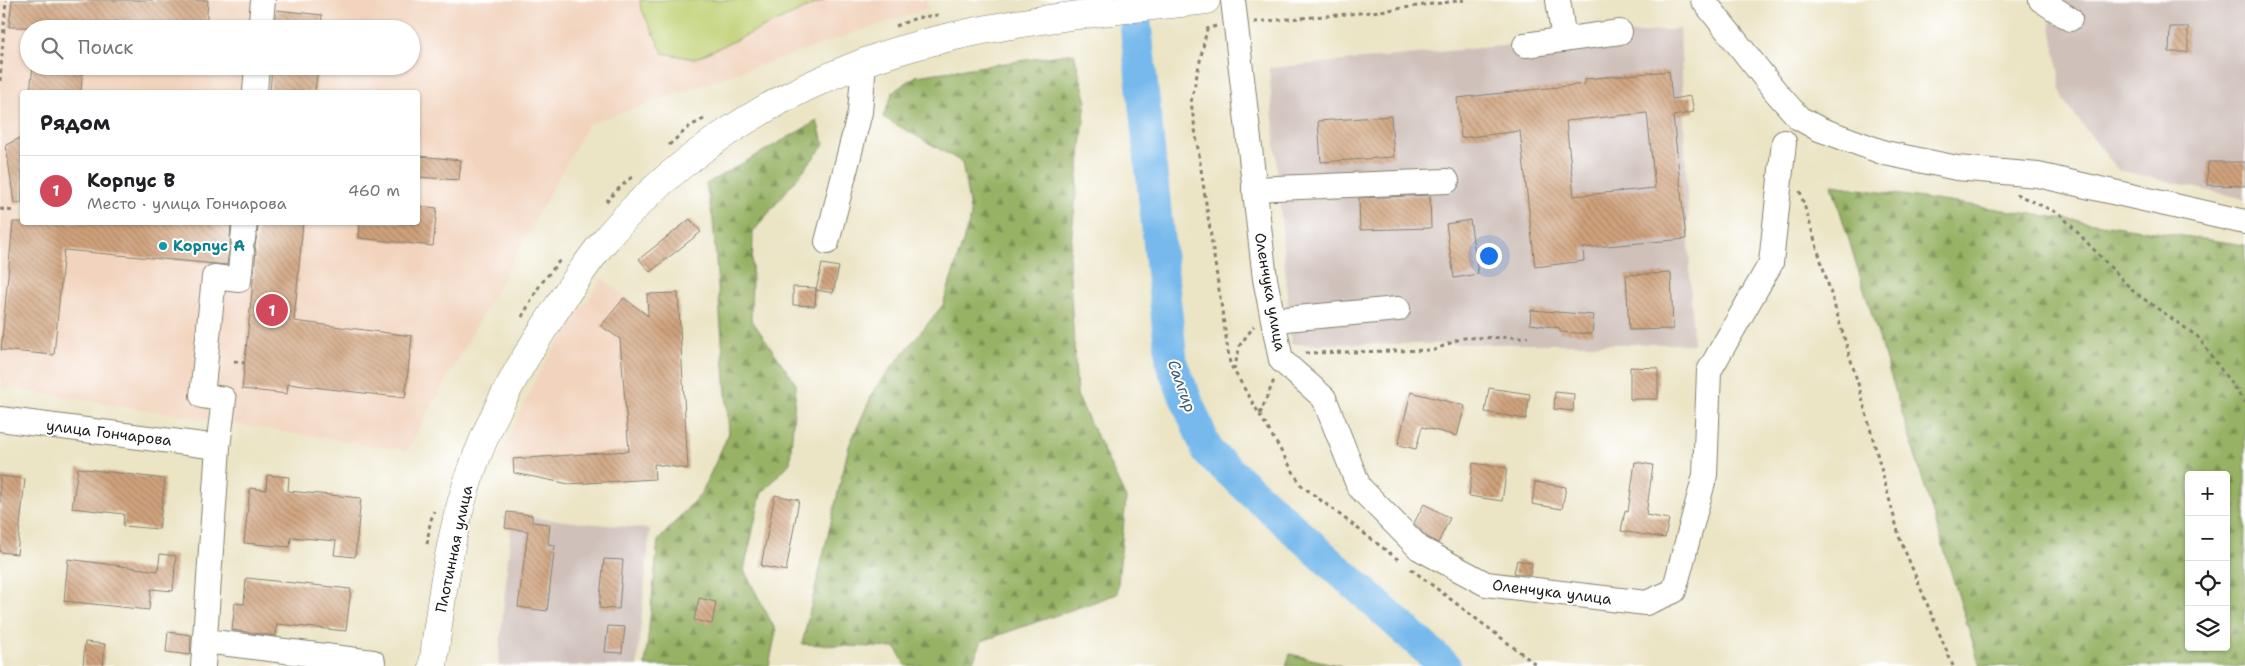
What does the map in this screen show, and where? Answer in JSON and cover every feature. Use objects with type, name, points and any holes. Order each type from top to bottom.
[{"type":"main road","name":"Плотинная улица","points":[[432,666],[450,554],[466,487],[490,424],[527,356],[570,267],[704,148],[757,113],[808,87],[864,62],[940,39],[1080,16],[1206,0]]},
{"type":"street","name":"Оленчука улица","points":[[1233,0],[1265,279],[1282,360],[1324,398],[1359,487],[1419,548],[1486,584],[1646,603],[1674,591],[1705,475],[1709,371],[1771,263],[1784,142]]},
{"type":"street","points":[[1558,0],[1564,40]]},
{"type":"street","points":[[1703,0],[1799,118],[1820,129],[1894,155],[1957,168],[2038,175],[2245,222]]},
{"type":"street","points":[[2041,0],[2070,19]]},
{"type":"street","points":[[261,20],[263,1]]},
{"type":"street","points":[[1526,45],[1620,32]]},
{"type":"street","points":[[827,242],[860,112],[864,62]]},
{"type":"street","points":[[255,90],[256,75]]},
{"type":"street","points":[[1254,189],[1447,181]]},
{"type":"street","points":[[203,666],[218,447],[224,399],[202,396],[214,277],[239,280],[243,237]]},
{"type":"street","points":[[1274,320],[1398,308]]},
{"type":"street","name":"улица Гончарова","points":[[0,419],[218,447]]},
{"type":"street","points":[[205,640],[373,662],[372,666]]},
{"type":"path","points":[[0,81],[6,0]]},
{"type":"path","points":[[1235,23],[1372,12],[1464,0]]},
{"type":"path","points":[[889,29],[916,18],[944,14]]},
{"type":"path","points":[[668,146],[690,126],[707,117]]},
{"type":"path","points":[[604,205],[638,171]]},
{"type":"path","points":[[1800,188],[1859,386],[1900,539],[1953,666]]},
{"type":"path","points":[[2008,191],[2060,214],[2134,292],[2198,337],[2245,403]]},
{"type":"path","points":[[0,209],[14,211]]},
{"type":"path","points":[[518,325],[540,285],[570,267]]},
{"type":"path","points":[[1234,371],[1240,345],[1256,323],[1274,320]]},
{"type":"path","points":[[1260,414],[1282,360],[1305,353],[1434,350],[1462,338],[1528,337]]},
{"type":"path","points":[[234,361],[244,362]]},
{"type":"path","points":[[425,552],[430,523],[437,505]]},
{"type":"shaded area","points":[[0,0],[926,0],[928,8],[588,124],[407,451],[0,387]]},
{"type":"shaded area","points":[[2047,0],[2245,0],[2245,199],[2118,170],[2063,100]]},
{"type":"shaded area","points":[[1680,29],[1693,344],[1291,344],[1269,68]]},
{"type":"shaded area","points":[[603,278],[647,315],[655,479],[569,484],[514,473],[498,459],[541,369]]},
{"type":"shaded area","points":[[512,516],[650,529],[637,666],[498,666]]},
{"type":"green space","points":[[640,0],[824,0],[694,59],[663,53],[641,8]]},
{"type":"green space","points":[[1074,53],[1086,99],[1069,262],[1077,395],[1126,498],[1117,594],[982,641],[971,666],[906,666],[896,648],[802,644],[849,446],[875,388],[943,305],[971,216],[962,162],[883,117],[893,92],[916,76]]},
{"type":"green space","points":[[817,121],[824,145],[753,232],[751,319],[796,384],[790,463],[761,494],[744,570],[776,631],[769,666],[645,666],[658,541],[702,492],[729,433],[713,220],[706,184]]},
{"type":"green space","points":[[1832,185],[2245,245],[2245,666],[1980,666]]},
{"type":"green space","points":[[1290,654],[1341,666],[1286,666]]},
{"type":"building","points":[[12,0],[208,0],[207,20],[20,20],[20,27],[9,27]]},
{"type":"building","points":[[277,10],[322,15],[322,20],[276,20]]},
{"type":"building","points":[[2170,27],[2188,27],[2188,52],[2169,52]]},
{"type":"building","points":[[1669,71],[1672,99],[1691,96],[1694,112],[1673,116],[1686,239],[1583,248],[1584,261],[1535,267],[1520,131],[1461,138],[1457,98],[1585,84],[1585,79]],"holes":[[[1647,113],[1655,188],[1574,196],[1566,121]]]},
{"type":"building","points":[[32,75],[82,75],[81,90],[30,90]]},
{"type":"building","points":[[271,75],[317,75],[315,90],[270,90]]},
{"type":"building","points":[[1391,116],[1394,157],[1321,162],[1318,121]]},
{"type":"building","points":[[20,138],[20,203],[14,203],[6,145]]},
{"type":"building","points":[[420,156],[461,160],[459,180],[420,177]]},
{"type":"building","points":[[2208,162],[2245,162],[2245,186],[2207,185]]},
{"type":"building","points":[[1430,195],[1431,228],[1360,230],[1359,198]]},
{"type":"building","points":[[420,206],[437,208],[433,246],[359,238],[360,225],[420,225]]},
{"type":"building","points":[[690,219],[701,232],[650,272],[639,259]]},
{"type":"building","points":[[1470,220],[1478,274],[1454,278],[1446,224]]},
{"type":"building","name":"Корпус А","points":[[13,222],[20,222],[20,225],[231,225],[227,265],[64,250],[54,355],[1,350]]},
{"type":"building","points":[[258,225],[303,225],[294,321],[412,336],[405,398],[288,384],[287,394],[242,389],[256,252],[255,246]]},
{"type":"building","points":[[822,264],[839,267],[833,293],[816,290]]},
{"type":"building","points":[[1671,273],[1673,329],[1629,330],[1626,275]]},
{"type":"building","points":[[793,287],[816,288],[815,306],[793,305]]},
{"type":"building","points":[[678,293],[688,469],[654,464],[655,479],[569,484],[514,473],[513,459],[629,451],[620,339],[601,326],[624,298],[648,316],[647,294]]},
{"type":"building","points":[[1531,310],[1594,315],[1592,334],[1560,332],[1560,328],[1530,324]]},
{"type":"building","points":[[1630,367],[1658,368],[1658,399],[1630,399]]},
{"type":"building","points":[[1489,388],[1530,394],[1526,419],[1485,412]]},
{"type":"building","points":[[1411,392],[1465,406],[1457,436],[1422,427],[1416,449],[1398,445]]},
{"type":"building","points":[[1555,392],[1574,394],[1573,411],[1554,409]]},
{"type":"building","points":[[1635,462],[1653,465],[1646,515],[1669,519],[1665,538],[1621,531],[1625,511],[1628,512]]},
{"type":"building","points":[[1473,463],[1507,468],[1502,501],[1469,496]]},
{"type":"building","points":[[78,468],[165,479],[159,529],[123,526],[124,514],[72,508]]},
{"type":"building","points":[[267,475],[289,477],[288,491],[361,498],[355,557],[334,555],[336,541],[291,537],[290,547],[244,543],[250,488],[266,490]]},
{"type":"building","points":[[0,476],[25,479],[17,554],[0,552]]},
{"type":"building","points":[[1535,482],[1566,487],[1562,509],[1532,504]]},
{"type":"building","points":[[775,495],[799,500],[786,571],[761,566]]},
{"type":"building","points":[[1424,504],[1450,518],[1438,543],[1427,537],[1414,523]]},
{"type":"building","points":[[507,512],[532,515],[532,522],[550,524],[548,544],[555,545],[547,611],[518,607],[528,531],[505,528]]},
{"type":"building","points":[[160,554],[176,556],[173,591],[151,589],[149,610],[64,601],[68,559],[158,571]]},
{"type":"building","points":[[604,559],[623,560],[619,609],[599,608]]},
{"type":"building","points":[[1517,560],[1532,563],[1530,575],[1514,573]]},
{"type":"building","points":[[246,578],[351,589],[346,631],[277,624],[276,636],[232,630],[235,603],[244,604]]},
{"type":"building","points":[[699,598],[716,602],[712,624],[694,620]]},
{"type":"building","points":[[608,626],[625,627],[622,653],[605,652]]},
{"type":"building","points":[[168,632],[191,635],[190,655],[166,652]]},
{"type":"building","points":[[85,642],[105,644],[103,666],[83,666]]},
{"type":"waterway","name":"Салгир","points":[[1133,0],[1172,365],[1208,452],[1445,666]]},
{"type":"place","name":"Корпус А","points":[[163,246]]},
{"type":"place","name":"Корпус В","points":[[272,310]]}]
